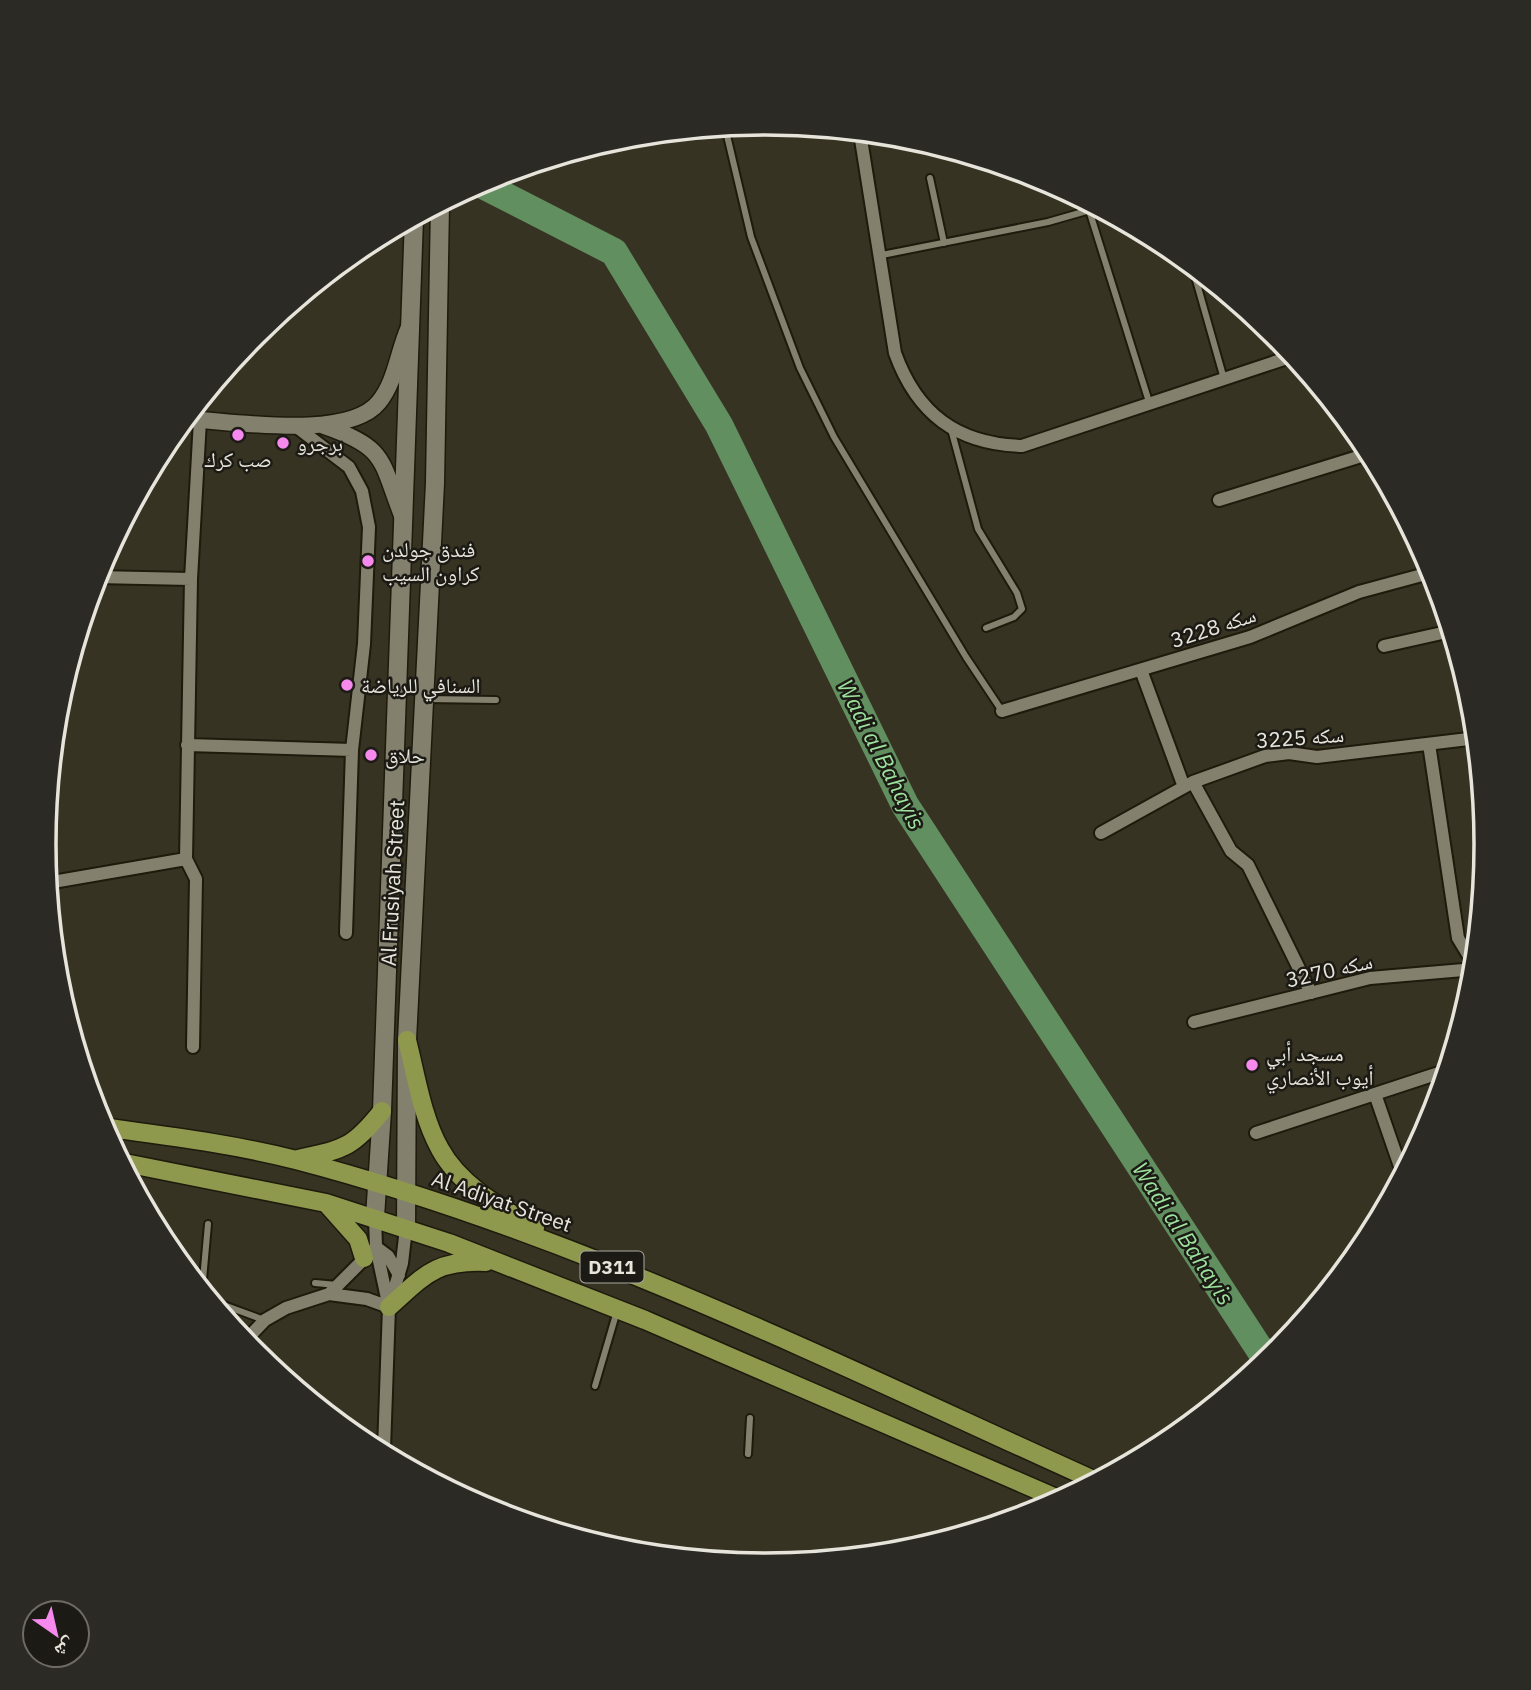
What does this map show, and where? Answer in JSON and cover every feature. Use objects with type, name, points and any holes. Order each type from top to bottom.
[{"type":"main road","name":"Al Frusiyah Street","points":[[406,1228],[407,1040],[435,483],[436,300],[440,216]]},
{"type":"main road","name":"Al Frusiyah Street","points":[[375,1217],[375,1184],[382,1111],[414,230]]},
{"type":"main road","points":[[407,1040],[430,1124],[440,1149],[453,1168],[478,1191],[572,1249]]},
{"type":"main road","points":[[295,1160],[342,1150],[361,1138],[382,1111]]},
{"type":"main road","name":"Al Adiyat Street","points":[[115,1129],[228,1145],[295,1160],[406,1192],[572,1249],[1087,1477]]},
{"type":"main road","name":"D311","points":[[132,1164],[326,1203],[406,1228],[618,1310],[1049,1495]]},
{"type":"main road","points":[[326,1203],[370,1252]]},
{"type":"main road","points":[[389,1307],[431,1271],[443,1265],[458,1261],[502,1263]]},
{"type":"street","points":[[862,143],[882,255],[895,353],[915,396],[951,428],[985,442],[1022,446],[1150,406],[1283,360]]},
{"type":"street","points":[[324,426],[366,414],[379,402],[391,381],[410,323]]},
{"type":"street","points":[[198,420],[324,426],[360,440],[377,452],[385,465],[404,521]]},
{"type":"street","points":[[294,424],[349,467],[362,491],[369,527],[364,644],[352,750],[346,933]]},
{"type":"street","points":[[193,427],[186,859],[196,879],[193,1047]]},
{"type":"street","points":[[1219,500],[1359,457]]},
{"type":"street","name":"سكه 3228","points":[[1002,711],[1250,637],[1359,592],[1422,575]]},
{"type":"street","points":[[108,577],[191,579]]},
{"type":"street","points":[[1384,646],[1442,633]]},
{"type":"street","points":[[1141,670],[1189,785],[1231,851],[1248,865],[1311,993]]},
{"type":"street","name":"سكه 3225","points":[[1101,833],[1189,785],[1265,756],[1289,753],[1317,757],[1467,739]]},
{"type":"street","points":[[1429,744],[1458,938],[1466,953]]},
{"type":"street","points":[[187,745],[352,750]]},
{"type":"street","points":[[58,881],[186,859]]},
{"type":"street","name":"سكه 3270","points":[[1194,1022],[1370,978],[1463,969]]},
{"type":"street","points":[[1256,1133],[1437,1074]]},
{"type":"street","points":[[1375,1094],[1400,1163]]},
{"type":"street","points":[[375,1217],[370,1252],[389,1307]]},
{"type":"street","points":[[384,1443],[389,1307],[399,1275],[406,1228]]},
{"type":"street","points":[[370,1252],[388,1256],[399,1275]]},
{"type":"street","points":[[252,1334],[265,1320],[286,1308],[329,1294],[370,1252]]},
{"type":"street","points":[[329,1294],[367,1299],[389,1307]]},
{"type":"lane","points":[[727,137],[751,237],[800,368],[834,437],[966,657],[1002,711]]},
{"type":"lane","points":[[930,178],[944,243]]},
{"type":"lane","points":[[882,255],[1048,222],[1084,212]]},
{"type":"lane","points":[[1091,215],[1150,406]]},
{"type":"lane","points":[[1196,282],[1225,381]]},
{"type":"lane","points":[[951,428],[978,529],[1017,593],[1022,609],[1014,617],[986,628]]},
{"type":"lane","points":[[424,699],[496,700]]},
{"type":"lane","points":[[203,1277],[208,1224]]},
{"type":"lane","points":[[315,1283],[339,1285]]},
{"type":"lane","points":[[226,1306],[265,1320]]},
{"type":"lane","points":[[595,1386],[618,1310]]},
{"type":"lane","points":[[748,1454],[750,1419]]},
{"type":"waterway","name":"Wadi al Bahayis","points":[[493,190],[614,252],[719,425],[905,805],[1261,1352]]},
{"type":"place","name":"صب كرك","points":[[238,435]]},
{"type":"place","name":"برجرو","points":[[283,443]]},
{"type":"place","name":"فندق جولدن كراون السيب","points":[[368,561]]},
{"type":"place","name":"السنافي للرياضة","points":[[347,685]]},
{"type":"place","name":"حلاق","points":[[371,755]]},
{"type":"place","name":"مسجد أبي أيوب الأنصاري","points":[[1252,1065]]}]
